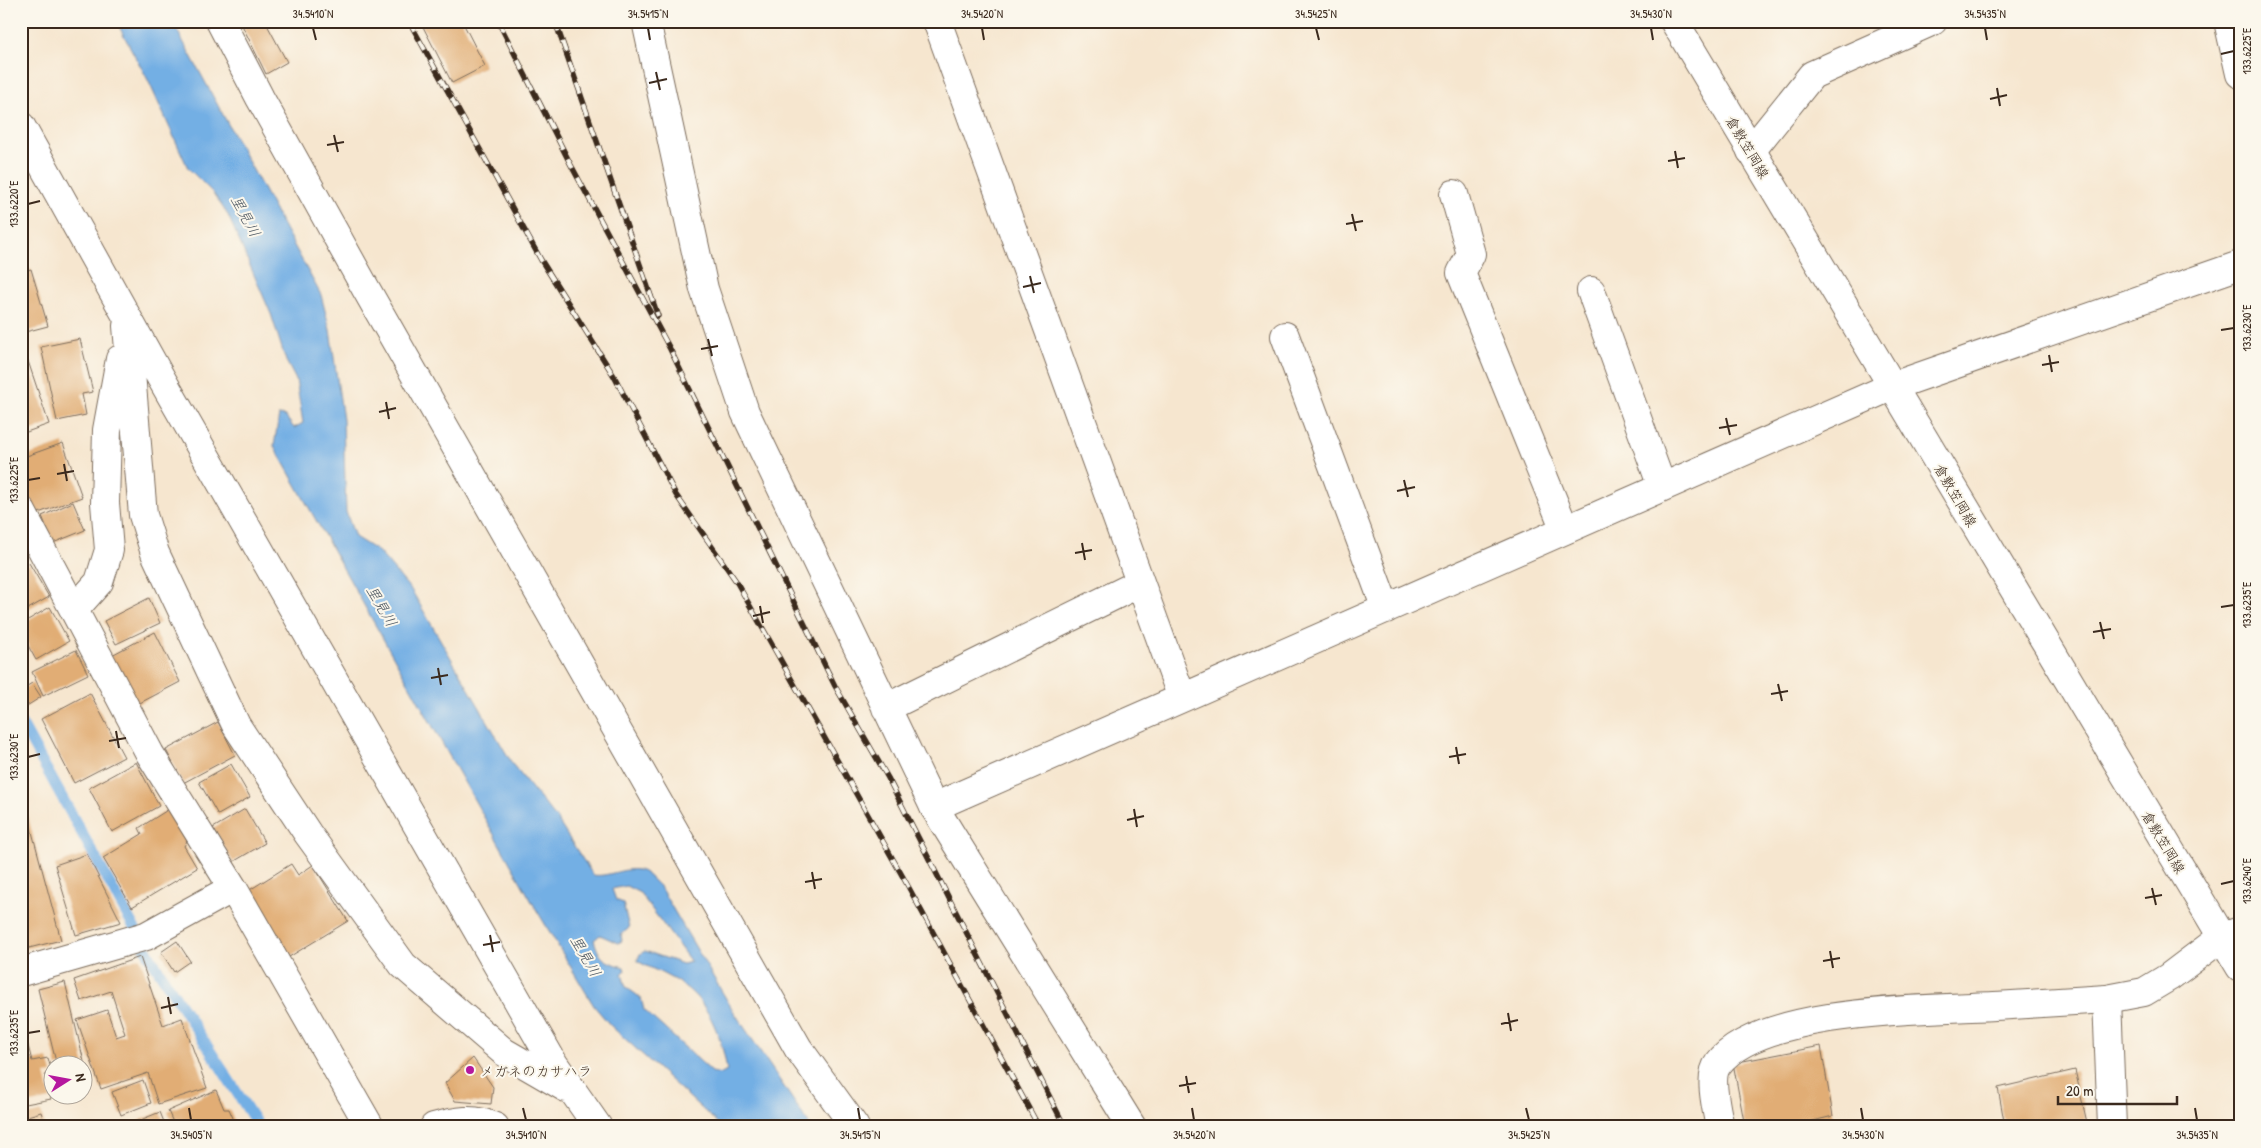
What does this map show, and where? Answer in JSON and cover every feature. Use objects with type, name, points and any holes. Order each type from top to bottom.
[{"type":"street","points":[[220,21],[260,98],[361,281],[788,1031],[798,1048],[855,1127]]},
{"type":"street","points":[[646,21],[704,290],[745,412],[934,807],[1132,1127]]},
{"type":"street","points":[[937,21],[1182,698]]},
{"type":"street","name":"倉敷笠岡線","points":[[1674,21],[1893,386],[1962,507],[2231,934],[2240,967]]},
{"type":"street","points":[[1751,151],[1812,75],[1933,21]]},
{"type":"street","points":[[2228,21],[2240,74]]},
{"type":"street","points":[[21,126],[127,318],[549,1055],[598,1127]]},
{"type":"street","points":[[1454,194],[1471,254],[1461,274],[1565,530]]},
{"type":"street","points":[[934,807],[1893,386],[2240,265]]},
{"type":"street","points":[[1591,291],[1662,487]]},
{"type":"street","points":[[74,610],[99,582],[109,550],[105,503],[107,430],[127,318]]},
{"type":"street","points":[[127,318],[143,515],[155,553],[236,725],[308,834],[403,965],[504,1052],[574,1092]]},
{"type":"street","points":[[1285,336],[1386,609]]},
{"type":"street","points":[[21,510],[150,754],[232,888],[370,1127]]},
{"type":"street","points":[[886,708],[1140,583]]},
{"type":"street","points":[[21,972],[139,938],[232,888]]},
{"type":"street","points":[[1720,1127],[1713,1091],[1716,1065],[1738,1045],[1771,1030],[1869,1011],[2108,999],[2144,992],[2231,934]]},
{"type":"street","points":[[2108,999],[2112,1127]]},
{"type":"street","points":[[434,1127],[482,1120],[495,1127]]},
{"type":"water","name":"里見川","points":[[116,21],[172,21],[321,295],[330,330],[343,420],[346,512],[355,537],[379,552],[412,591],[513,765],[556,818],[593,875],[639,870],[660,887],[734,1012],[811,1127],[722,1127],[611,1026],[594,1006],[536,909],[274,446],[279,415],[285,416],[294,428],[303,423],[296,380],[286,361],[271,314],[228,215],[213,193],[188,168],[148,80]],"holes":[[[626,886],[640,893],[691,962],[683,964],[645,951],[640,954],[637,961],[679,982],[701,1003],[714,1024],[722,1048],[727,1071],[721,1074],[712,1072],[644,1010],[641,998],[626,987],[622,974],[625,971],[624,967],[607,961],[598,952],[594,940],[600,935],[618,943],[622,941],[621,935],[629,928],[623,903],[616,900],[612,889]]]},
{"type":"building","points":[[240,21],[265,21],[287,62],[266,74]]},
{"type":"building","points":[[420,21],[462,21],[485,66],[452,83]]},
{"type":"building","points":[[21,248],[27,260],[21,263]]},
{"type":"building","points":[[31,269],[48,326],[25,332],[26,340],[21,341],[21,272]]},
{"type":"building","points":[[80,339],[93,392],[82,394],[86,415],[57,421],[41,347]]},
{"type":"building","points":[[24,349],[49,424],[21,434],[21,350]]},
{"type":"building","points":[[63,443],[82,497],[33,515],[21,480],[21,458]]},
{"type":"building","points":[[73,502],[85,530],[53,543],[42,516]]},
{"type":"building","points":[[29,563],[49,597],[21,613],[21,568]]},
{"type":"building","points":[[149,598],[160,623],[116,644],[104,621]]},
{"type":"building","points":[[50,607],[69,641],[36,660],[21,633],[21,624]]},
{"type":"building","points":[[155,632],[180,682],[136,705],[110,656]]},
{"type":"building","points":[[76,650],[88,674],[43,696],[32,672]]},
{"type":"building","points":[[32,683],[41,697],[22,709],[21,690]]},
{"type":"building","points":[[90,693],[124,757],[74,783],[41,719]]},
{"type":"building","points":[[218,722],[235,755],[183,783],[166,750]]},
{"type":"building","points":[[136,762],[159,806],[112,832],[89,788]]},
{"type":"building","points":[[231,764],[250,797],[218,815],[199,782]]},
{"type":"building","points":[[21,791],[61,940],[21,950]]},
{"type":"building","points":[[169,809],[187,841],[184,846],[197,868],[132,907],[103,858],[142,834],[139,828]]},
{"type":"building","points":[[245,809],[265,843],[233,862],[213,828]]},
{"type":"building","points":[[87,854],[121,922],[76,935],[55,865]]},
{"type":"building","points":[[291,864],[298,875],[313,865],[348,921],[289,957],[248,891]]},
{"type":"building","points":[[177,941],[190,961],[174,972],[161,952]]},
{"type":"building","points":[[140,957],[163,1025],[182,1018],[207,1088],[158,1104],[148,1073],[101,1089],[92,1063],[92,1056],[90,1056],[77,1020],[107,1010],[116,1037],[125,1034],[111,991],[81,1001],[74,980]]},
{"type":"building","points":[[65,982],[83,1056],[55,1056],[38,989]]},
{"type":"building","points":[[21,1019],[32,1061],[42,1059],[42,1101],[21,1105]]},
{"type":"building","points":[[1821,1046],[1833,1116],[1805,1123],[1806,1127],[1745,1127],[1733,1063]]},
{"type":"building","name":"メガネのカサハラ","points":[[473,1058],[493,1087],[491,1104],[455,1101],[445,1083]]},
{"type":"building","points":[[2075,1070],[2088,1127],[2005,1127],[1998,1088]]},
{"type":"building","points":[[143,1080],[151,1103],[121,1115],[112,1092]]},
{"type":"building","points":[[216,1090],[224,1109],[229,1109],[237,1127],[175,1127],[168,1111]]},
{"type":"building","points":[[41,1112],[46,1127],[21,1127],[21,1118]]},
{"type":"building","points":[[160,1112],[166,1127],[123,1127]]},
{"type":"building","points":[[1948,1122],[1949,1127],[1929,1127],[1929,1126]]},
{"type":"waterway","points":[[21,723],[152,960],[259,1127]]},
{"type":"railway","points":[[409,21],[541,260],[614,376],[676,495],[736,581],[903,877],[1039,1127]]},
{"type":"railway","points":[[498,21],[571,165],[670,349],[835,686],[888,778],[1065,1127]]},
{"type":"railway","points":[[555,21],[658,316]]},
{"type":"place","name":"メガネのカサハラ","points":[[470,1070]]}]
